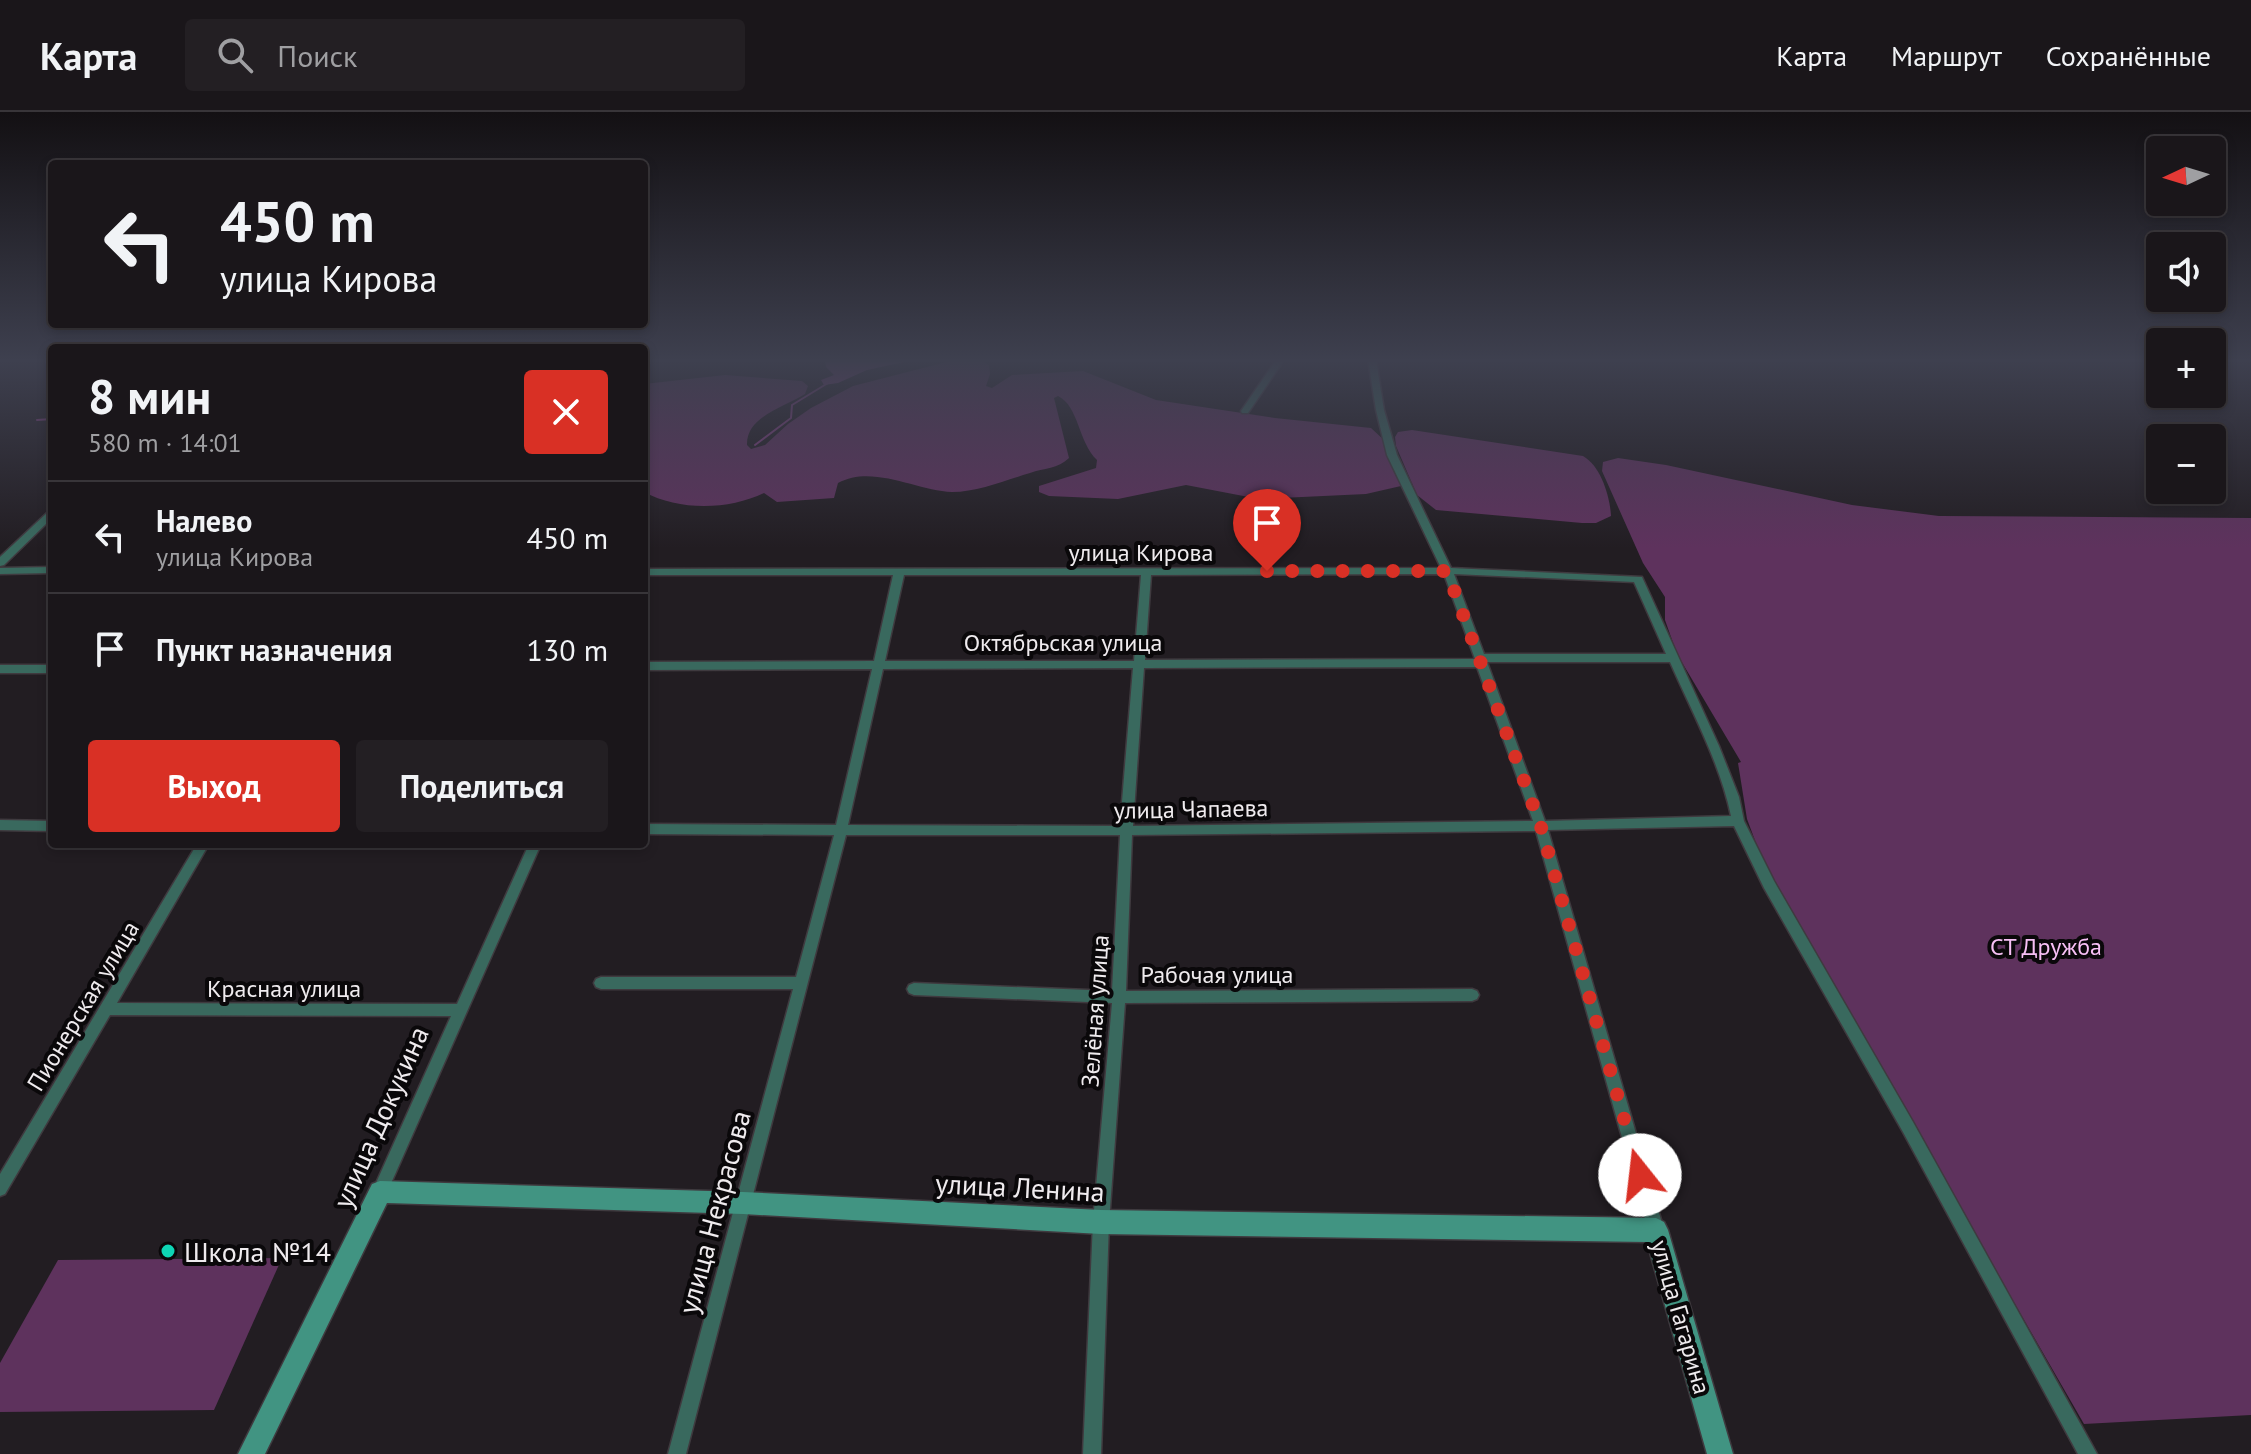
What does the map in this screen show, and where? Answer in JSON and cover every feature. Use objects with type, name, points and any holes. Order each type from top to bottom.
[{"type":"street","name":"улица Гагарина","points":[[1384,423],[1411,499],[1430,531],[1447,571],[1541,827],[1720,1454]]},
{"type":"street","points":[[0,563],[48,517]]},
{"type":"street","points":[[0,571],[48,570]]},
{"type":"street","name":"улица Кирова","points":[[648,576],[1447,571],[1638,579],[1673,658]]},
{"type":"street","name":"Зелёная улица","points":[[1092,1454],[1101,1222],[1119,997],[1126,832],[1146,572]]},
{"type":"street","name":"улица Некрасова","points":[[677,1454],[841,831],[899,573]]},
{"type":"street","points":[[1673,658],[1733,797],[1738,821],[1769,884],[1908,1127],[2088,1454]]},
{"type":"street","name":"Октябрьская улица","points":[[648,666],[1673,658]]},
{"type":"street","points":[[0,669],[48,669]]},
{"type":"street","name":"улица Чапаева","points":[[648,829],[1126,832],[1541,827],[1738,821]]},
{"type":"street","points":[[0,825],[48,826]]},
{"type":"street","name":"Пионерская улица","points":[[0,1189],[201,848]]},
{"type":"street","name":"улица Докукина","points":[[251,1454],[380,1192],[533,848]]},
{"type":"street","points":[[601,983],[801,983]]},
{"type":"street","name":"Рабочая улица","points":[[914,989],[1119,997],[1472,995]]},
{"type":"street","name":"Красная улица","points":[[106,1009],[461,1010]]},
{"type":"street","name":"улица Ленина","points":[[380,1192],[743,1203],[1101,1222],[1656,1230]]},
{"type":"green space","points":[[648,423],[757,423],[748,435],[747,445],[751,449],[765,445],[788,424],[1060,423],[1069,458],[1056,466],[982,488],[952,492],[866,476],[838,483],[834,498],[777,502],[764,493],[735,503],[704,506],[673,503],[648,494]]},
{"type":"green space","points":[[1078,423],[1319,423],[1371,428],[1385,441],[1401,486],[1366,494],[1259,499],[1186,485],[1118,499],[1049,496],[1039,492],[1039,486],[1096,468],[1097,460]]},
{"type":"green space","points":[[1412,430],[1583,456],[1595,467],[1603,483],[1611,516],[1596,523],[1582,523],[1436,510],[1417,495],[1396,446],[1398,432]]},
{"type":"green space","name":"СТ Дружба","points":[[1618,458],[1666,465],[1852,505],[1939,516],[2251,518],[2251,1415],[2084,1424],[1769,878],[1747,819],[1738,763],[1741,762],[1677,654],[1665,620],[1665,597],[1643,563],[1602,471],[1603,462]]},
{"type":"green space","points":[[282,1258],[214,1410],[0,1412],[0,1363],[58,1260]]},
{"type":"waterway","points":[[755,445],[785,423]]},
{"type":"place","name":"Школа №14","points":[[168,1251]]},
{"type":"route","points":[[1267,571],[1447,571],[1541,827],[1640,1175]]}]
